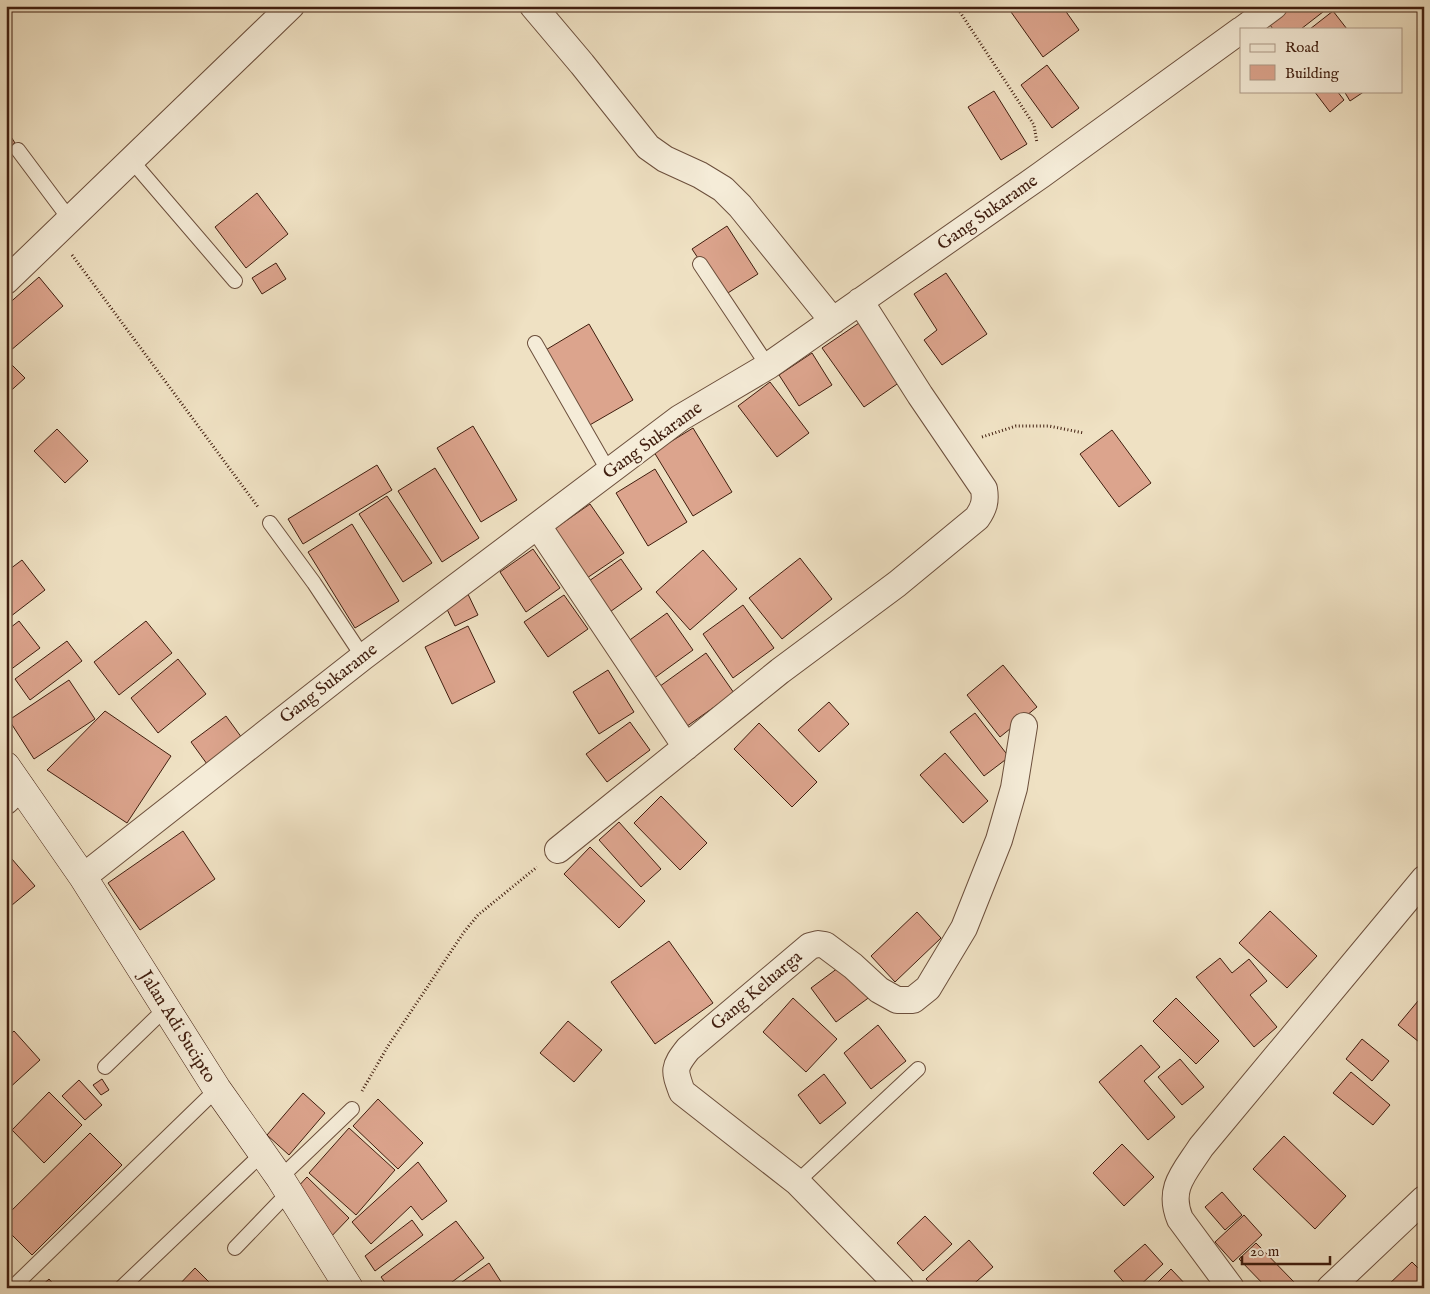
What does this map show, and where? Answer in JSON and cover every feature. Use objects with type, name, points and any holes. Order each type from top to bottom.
[{"type":"street","points":[[6,281],[132,162],[291,6]]},
{"type":"street","points":[[533,6],[648,147],[665,159],[700,175],[723,189],[740,206],[833,321]]},
{"type":"street","name":"Gang Sukarame","points":[[1243,28],[1274,6]]},
{"type":"street","name":"Gang Sukarame","points":[[83,877],[363,657],[680,418],[768,366],[1041,176],[1240,30]]},
{"type":"street","points":[[558,850],[780,671],[897,584],[977,518],[983,509],[984,489],[860,302]]},
{"type":"street","points":[[538,526],[686,747]]},
{"type":"street","name":"Gang Keluarga","points":[[901,1288],[797,1182],[682,1092],[675,1074],[679,1060],[688,1049],[810,946],[818,944],[825,946],[853,966],[879,990],[897,1000],[913,1000],[928,988],[964,928],[999,840],[1014,788],[1024,726]]},
{"type":"street","name":"Jalan Adi Sucipto","points":[[11,785],[83,877],[216,1089],[285,1185],[350,1288]]},
{"type":"street","points":[[1231,1288],[1180,1219],[1175,1207],[1174,1194],[1178,1183],[1202,1147],[1424,879]]},
{"type":"street","points":[[1330,1288],[1424,1199]]},
{"type":"lane","points":[[18,150],[64,227]]},
{"type":"lane","points":[[132,162],[235,281]]},
{"type":"lane","points":[[700,264],[768,366]]},
{"type":"lane","points":[[535,343],[609,472]]},
{"type":"lane","points":[[270,523],[314,583],[363,657]]},
{"type":"lane","points":[[105,1067],[165,1008]]},
{"type":"lane","points":[[797,1182],[918,1069]]},
{"type":"lane","points":[[12,1288],[216,1089]]},
{"type":"lane","points":[[235,1248],[285,1185],[352,1109]]},
{"type":"lane","points":[[120,1288],[263,1153]]},
{"type":"path","points":[[956,6],[1034,124],[1041,176]]},
{"type":"path","points":[[64,227],[270,523]]},
{"type":"path","points":[[957,448],[994,432],[1016,426],[1049,426],[1084,433]]},
{"type":"path","points":[[352,1109],[388,1046],[464,932],[478,915],[558,850]]},
{"type":"building","points":[[1018,6],[1062,6],[1079,30],[1043,57],[1011,12]]},
{"type":"building","points":[[1287,6],[1326,6],[1328,8],[1302,28],[1272,28],[1267,21]]},
{"type":"building","points":[[1333,11],[1346,28],[1311,28]]},
{"type":"building","points":[[1047,65],[1079,108],[1052,128],[1021,85]]},
{"type":"building","points":[[994,91],[1027,144],[1001,160],[968,107]]},
{"type":"building","points":[[1315,92],[1338,92],[1344,100],[1330,112]]},
{"type":"building","points":[[1345,92],[1364,92],[1350,101]]},
{"type":"building","points":[[6,129],[15,143],[6,149]]},
{"type":"building","points":[[257,193],[288,234],[246,268],[215,227]]},
{"type":"building","points":[[727,226],[758,274],[723,296],[692,249]]},
{"type":"building","points":[[276,263],[286,279],[262,294],[252,278]]},
{"type":"building","points":[[946,273],[987,334],[942,365],[924,340],[937,330],[914,294]]},
{"type":"building","points":[[39,277],[63,306],[10,351],[6,347],[6,306]]},
{"type":"building","points":[[859,323],[900,382],[864,407],[822,348]]},
{"type":"building","points":[[589,324],[633,400],[588,426],[544,351]]},
{"type":"building","points":[[812,353],[832,385],[799,406],[779,375]]},
{"type":"building","points":[[6,359],[25,378],[6,395]]},
{"type":"building","points":[[770,382],[809,433],[777,457],[738,406]]},
{"type":"building","points":[[473,426],[517,500],[481,522],[437,448]]},
{"type":"building","points":[[693,428],[732,492],[693,516],[654,452]]},
{"type":"building","points":[[57,429],[88,461],[65,483],[34,451]]},
{"type":"building","points":[[1112,430],[1151,483],[1119,507],[1080,454]]},
{"type":"building","points":[[377,465],[392,490],[303,544],[288,519]]},
{"type":"building","points":[[435,468],[479,538],[442,562],[398,491]]},
{"type":"building","points":[[655,469],[687,522],[648,546],[616,493]]},
{"type":"building","points":[[387,496],[432,563],[403,582],[359,514]]},
{"type":"building","points":[[590,504],[624,553],[584,580],[550,532]]},
{"type":"building","points":[[352,524],[399,601],[355,628],[308,552]]},
{"type":"building","points":[[533,549],[560,588],[526,612],[500,572]]},
{"type":"building","points":[[703,550],[737,589],[690,630],[656,592]]},
{"type":"building","points":[[800,558],[832,599],[782,639],[749,598]]},
{"type":"building","points":[[621,559],[642,589],[607,614],[586,583]]},
{"type":"building","points":[[22,560],[45,590],[6,620],[6,572]]},
{"type":"building","points":[[466,590],[478,615],[455,626],[443,601]]},
{"type":"building","points":[[564,595],[588,629],[548,657],[524,622]]},
{"type":"building","points":[[743,605],[774,648],[733,678],[703,634]]},
{"type":"building","points":[[667,613],[693,650],[653,679],[627,642]]},
{"type":"building","points":[[19,621],[40,648],[6,673],[6,631]]},
{"type":"building","points":[[146,621],[172,653],[119,695],[94,662]]},
{"type":"building","points":[[468,626],[495,682],[452,704],[425,647]]},
{"type":"building","points":[[67,641],[82,661],[30,700],[15,679]]},
{"type":"building","points":[[706,653],[734,693],[683,729],[656,689]]},
{"type":"building","points":[[178,659],[206,694],[158,733],[131,698]]},
{"type":"building","points":[[1003,665],[1037,707],[1000,737],[967,695]]},
{"type":"building","points":[[608,670],[634,712],[599,734],[573,692]]},
{"type":"building","points":[[69,680],[95,719],[34,759],[9,720]]},
{"type":"building","points":[[829,702],[849,724],[819,752],[798,730]]},
{"type":"building","points":[[105,711],[171,756],[127,823],[47,770]]},
{"type":"building","points":[[975,713],[1009,757],[984,776],[950,732]]},
{"type":"building","points":[[226,716],[242,738],[207,764],[191,742]]},
{"type":"building","points":[[630,722],[650,750],[607,782],[586,754]]},
{"type":"building","points":[[759,723],[817,782],[792,807],[734,749]]},
{"type":"building","points":[[945,753],[988,801],[963,823],[920,775]]},
{"type":"building","points":[[661,796],[707,843],[680,870],[634,823]]},
{"type":"building","points":[[619,822],[661,869],[641,887],[599,840]]},
{"type":"building","points":[[183,831],[215,879],[140,930],[108,883]]},
{"type":"building","points":[[590,847],[645,901],[619,928],[564,874]]},
{"type":"building","points":[[6,852],[35,886],[6,910]]},
{"type":"building","points":[[1270,911],[1317,956],[1287,988],[1239,943]]},
{"type":"building","points":[[917,912],[941,938],[895,982],[871,956]]},
{"type":"building","points":[[669,941],[713,1003],[655,1044],[611,982]]},
{"type":"building","points":[[1220,958],[1232,973],[1249,959],[1267,981],[1250,995],[1277,1027],[1254,1047],[1196,977]]},
{"type":"building","points":[[846,962],[871,996],[836,1022],[811,988]]},
{"type":"building","points":[[1424,996],[1424,1046],[1398,1025]]},
{"type":"building","points":[[793,998],[837,1039],[806,1072],[763,1032]]},
{"type":"building","points":[[1176,998],[1219,1041],[1196,1064],[1153,1021]]},
{"type":"building","points":[[568,1021],[602,1050],[574,1082],[540,1053]]},
{"type":"building","points":[[878,1025],[906,1061],[871,1089],[844,1053]]},
{"type":"building","points":[[14,1031],[40,1060],[6,1091],[6,1038]]},
{"type":"building","points":[[1362,1039],[1389,1061],[1372,1081],[1346,1059]]},
{"type":"building","points":[[1141,1045],[1160,1067],[1144,1081],[1175,1117],[1148,1140],[1099,1082]]},
{"type":"building","points":[[1180,1059],[1204,1087],[1182,1105],[1158,1077]]},
{"type":"building","points":[[1351,1072],[1390,1105],[1373,1125],[1333,1093]]},
{"type":"building","points":[[824,1074],[846,1103],[820,1124],[798,1095]]},
{"type":"building","points":[[102,1079],[109,1090],[101,1095],[93,1085]]},
{"type":"building","points":[[79,1080],[102,1105],[85,1120],[62,1096]]},
{"type":"building","points":[[49,1092],[82,1125],[44,1163],[12,1130]]},
{"type":"building","points":[[303,1093],[325,1113],[289,1155],[267,1135]]},
{"type":"building","points":[[378,1099],[423,1143],[398,1169],[353,1126]]},
{"type":"building","points":[[349,1128],[395,1170],[356,1215],[309,1173]]},
{"type":"building","points":[[90,1133],[122,1165],[32,1255],[6,1229],[6,1216]]},
{"type":"building","points":[[1284,1136],[1346,1196],[1315,1229],[1253,1169]]},
{"type":"building","points":[[1122,1144],[1154,1177],[1124,1206],[1093,1173]]},
{"type":"building","points":[[418,1162],[447,1201],[422,1220],[411,1206],[371,1244],[352,1222]]},
{"type":"building","points":[[307,1177],[349,1218],[326,1242],[295,1190]]},
{"type":"building","points":[[1222,1192],[1242,1215],[1225,1230],[1205,1207]]},
{"type":"building","points":[[1244,1215],[1262,1235],[1233,1262],[1215,1242]]},
{"type":"building","points":[[925,1216],[952,1244],[923,1271],[897,1243]]},
{"type":"building","points":[[412,1220],[423,1235],[375,1271],[365,1256]]},
{"type":"building","points":[[456,1221],[484,1258],[444,1288],[389,1288],[381,1277]]},
{"type":"building","points":[[969,1240],[993,1267],[969,1288],[934,1288],[926,1279]]},
{"type":"building","points":[[1256,1243],[1294,1282],[1288,1288],[1267,1288],[1239,1259]]},
{"type":"building","points":[[1145,1244],[1163,1264],[1137,1288],[1129,1288],[1114,1271]]},
{"type":"building","points":[[1412,1262],[1424,1274],[1424,1288],[1385,1288]]},
{"type":"building","points":[[489,1263],[505,1288],[455,1288],[455,1287]]},
{"type":"building","points":[[195,1268],[215,1288],[176,1288]]},
{"type":"building","points":[[1171,1269],[1189,1288],[1152,1288]]},
{"type":"building","points":[[49,1279],[57,1288],[39,1288]]},
{"type":"building","points":[[254,1282],[260,1288],[248,1288]]}]
